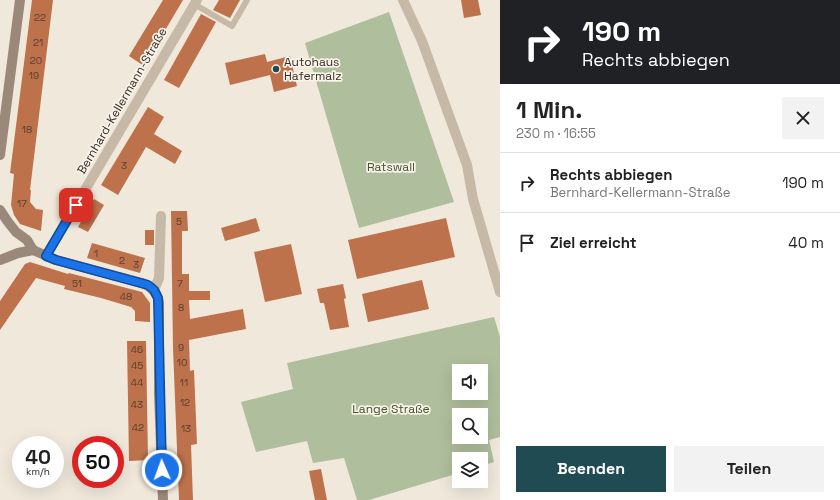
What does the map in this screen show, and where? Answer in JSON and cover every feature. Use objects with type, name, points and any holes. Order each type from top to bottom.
[{"type":"main road","points":[[0,155],[4,101],[20,0]]},
{"type":"main road","points":[[0,210],[16,232],[27,240],[33,250],[56,260],[142,283],[148,285],[154,290],[159,302],[159,393],[163,500]]},
{"type":"main road","points":[[0,260],[18,253],[33,250]]},
{"type":"street","points":[[403,0],[422,41],[467,165],[473,199],[500,292]]},
{"type":"street","name":"Bernhard-Kellermann-Straße","points":[[46,256],[195,2]]},
{"type":"street","points":[[154,290],[159,278],[161,216]]},
{"type":"lane","points":[[195,2],[232,26],[247,0]]},
{"type":"green space","name":"Ratswall","points":[[389,12],[454,202],[359,228],[305,43]]},
{"type":"green space","name":"Lange Straße","points":[[494,317],[500,337],[500,437],[489,440],[494,462],[488,464],[488,452],[452,452],[452,475],[369,500],[357,500],[344,458],[313,463],[307,441],[256,452],[241,402],[293,389],[287,363]]},
{"type":"building","points":[[32,0],[53,0],[30,190],[30,202],[36,209],[43,210],[41,231],[20,224],[14,215],[11,205],[14,174],[10,173]]},
{"type":"building","points":[[163,0],[183,0],[144,66],[129,56]]},
{"type":"building","points":[[219,0],[240,0],[230,18],[213,10]]},
{"type":"building","points":[[461,0],[478,0],[481,15],[464,18]]},
{"type":"building","points":[[201,14],[216,22],[179,88],[164,80]]},
{"type":"building","points":[[265,54],[267,62],[290,56],[297,86],[274,92],[270,75],[230,85],[225,63]]},
{"type":"building","points":[[148,107],[164,117],[154,134],[182,151],[175,164],[146,147],[118,195],[101,185]]},
{"type":"building","points":[[94,199],[104,205],[88,232],[78,227]]},
{"type":"building","points":[[171,211],[187,211],[188,231],[182,231],[182,274],[189,274],[189,291],[210,291],[210,300],[189,300],[190,319],[243,309],[246,329],[189,340],[190,371],[194,370],[197,444],[191,445],[193,500],[179,500],[173,348]]},
{"type":"building","points":[[256,218],[260,231],[225,241],[221,228]]},
{"type":"building","points":[[446,218],[455,257],[357,279],[348,240]]},
{"type":"building","points":[[145,230],[154,230],[154,245],[145,245]]},
{"type":"building","points":[[92,243],[145,258],[140,273],[87,258]]},
{"type":"building","points":[[291,244],[302,294],[265,302],[254,252]]},
{"type":"building","points":[[30,262],[68,274],[69,273],[142,292],[150,303],[150,322],[135,321],[135,311],[131,307],[64,289],[65,286],[36,278],[0,330],[0,301],[25,264]]},
{"type":"building","points":[[422,280],[429,309],[368,322],[362,294]]},
{"type":"building","points":[[343,284],[349,327],[330,330],[324,303],[320,303],[317,289]]},
{"type":"building","points":[[127,341],[146,341],[148,460],[129,461]]},
{"type":"building","points":[[321,469],[327,500],[315,500],[309,471]]},
{"type":"place","name":"Autohaus Hafermalz","points":[[276,69]]},
{"type":"route","points":[[76,205],[46,256],[148,285],[154,290],[158,298],[159,393],[162,470]]}]
